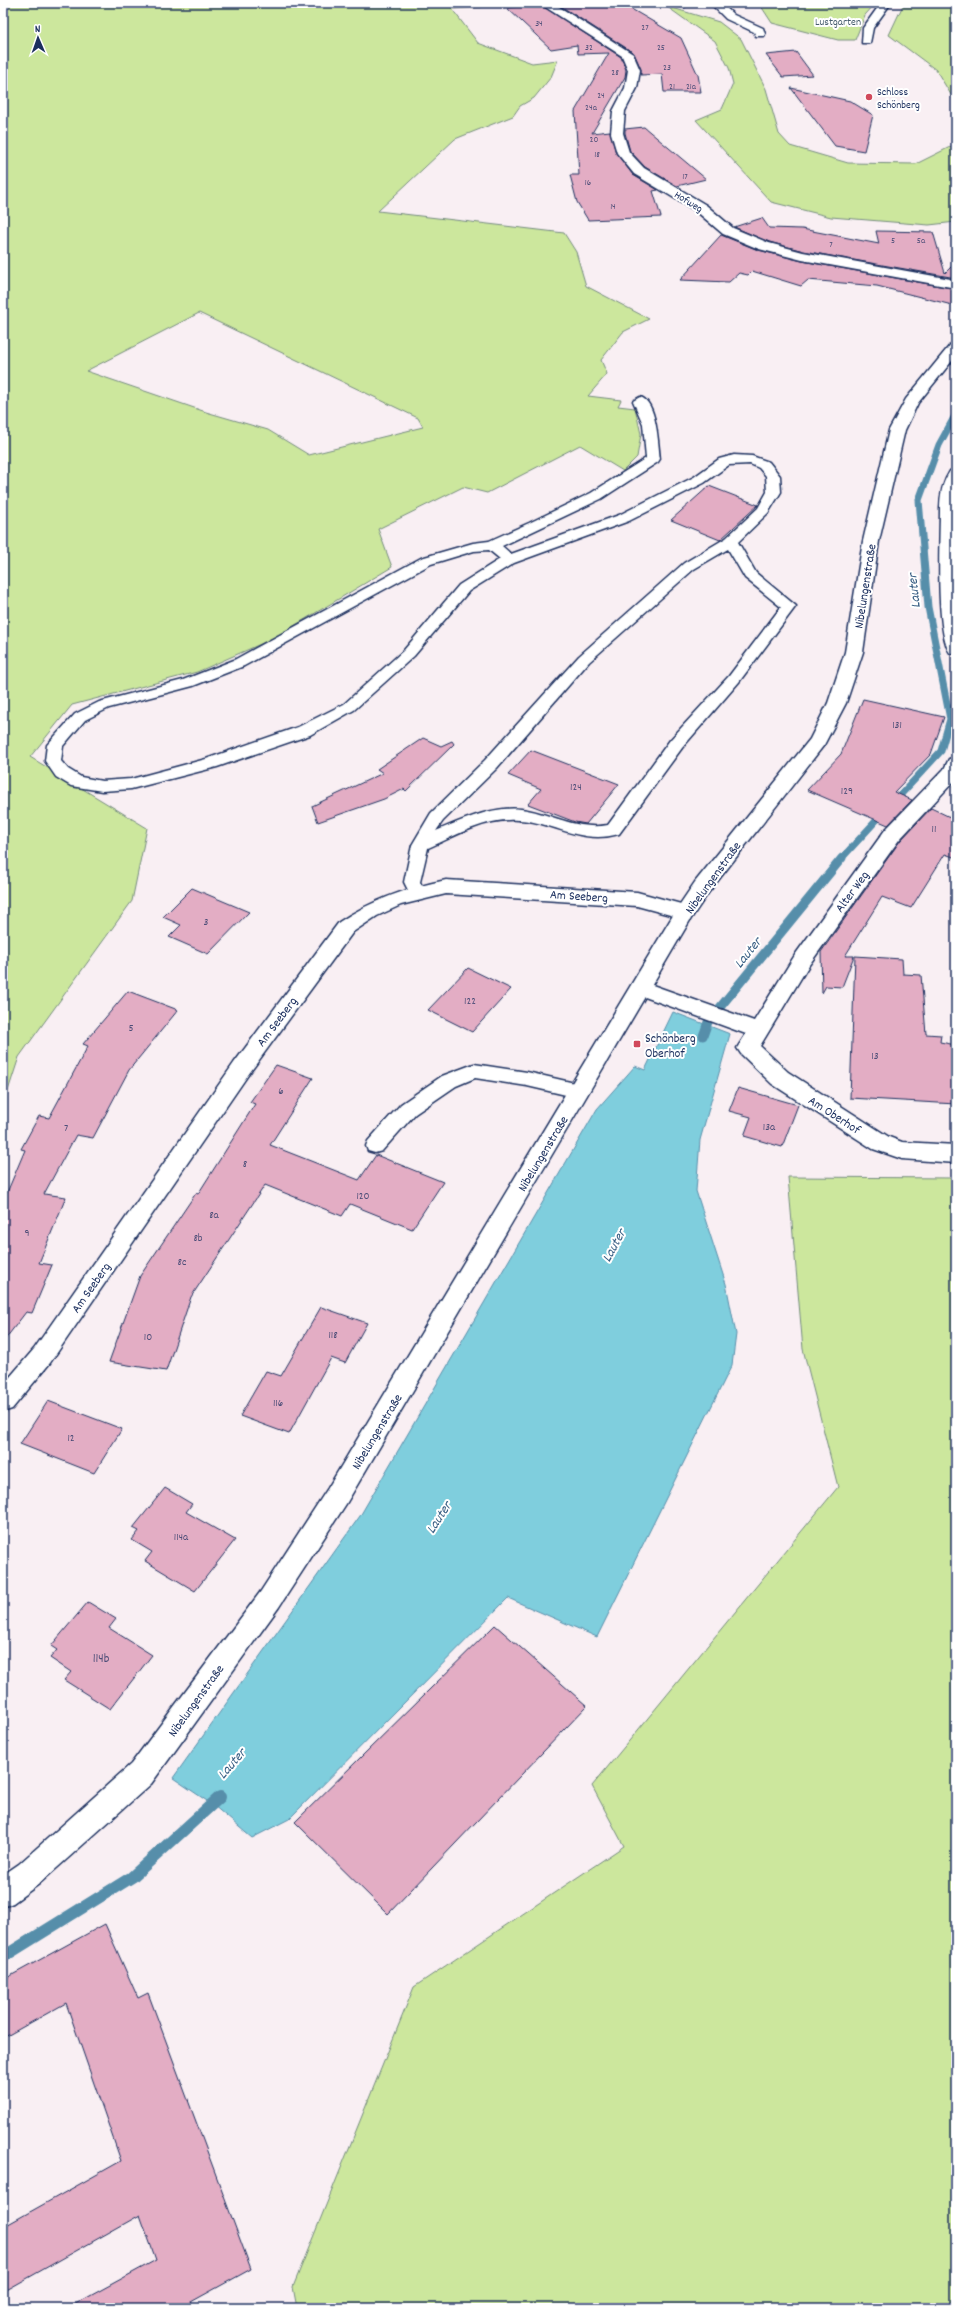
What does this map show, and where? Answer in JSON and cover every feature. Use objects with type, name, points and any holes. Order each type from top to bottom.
[{"type":"street","name":"Hofweg","points":[[546,3],[627,54],[634,70],[631,88],[619,111],[617,133],[623,153],[639,171],[701,208],[717,220],[728,231],[764,246],[802,256],[956,284]]},
{"type":"street","name":"Nibelungenstraße","points":[[3,1893],[29,1874],[141,1774],[270,1599],[337,1496],[685,912],[702,887],[818,740],[837,703],[854,652],[871,541],[897,430],[911,402],[956,347]]},
{"type":"street","points":[[956,474],[948,493],[948,509],[950,628],[956,649]]},
{"type":"street","name":"Alter Weg","points":[[752,1028],[892,835],[952,772],[956,763]]},
{"type":"street","name":"Am Seeberg","points":[[3,1402],[42,1356],[241,1069],[346,927],[370,910],[417,892],[446,887],[637,899],[685,912]]},
{"type":"street","points":[[641,988],[752,1028]]},
{"type":"street","name":"Am Oberhof","points":[[752,1028],[748,1048],[780,1078],[881,1143],[902,1150],[956,1154]]},
{"type":"lane","points":[[715,3],[730,17],[759,30],[760,34]]},
{"type":"lane","points":[[866,41],[868,28],[886,3]]},
{"type":"lane","points":[[417,892],[412,882],[420,845],[437,817],[491,764],[584,659],[689,566],[731,541],[763,510],[774,492],[773,476],[764,465],[752,460],[734,459],[724,462],[699,480],[624,518],[509,560],[464,588],[409,653],[349,707],[304,731],[211,763],[131,784],[102,786],[78,782],[62,772],[53,761],[55,746],[80,717],[104,705],[188,683],[233,666],[426,561],[473,548],[492,545],[545,521],[632,476],[653,459],[650,424],[640,401]]},
{"type":"lane","points":[[420,845],[492,817],[509,814],[528,816],[581,832],[600,834],[613,830],[676,744],[734,679],[789,606],[750,575],[731,541]]},
{"type":"lane","points":[[492,545],[509,560]]},
{"type":"lane","points":[[375,1146],[408,1109],[448,1081],[474,1071],[527,1079],[579,1092]]},
{"type":"green space","points":[[3,3],[496,3],[481,7],[452,9],[478,43],[532,63],[558,60],[551,77],[534,98],[520,106],[513,116],[455,139],[378,211],[564,233],[576,252],[586,286],[649,319],[623,332],[601,360],[607,374],[588,396],[621,400],[618,406],[635,408],[641,434],[637,457],[623,471],[580,445],[487,493],[463,487],[378,529],[392,567],[272,639],[197,672],[72,705],[30,757],[147,828],[132,901],[19,1057],[3,1106]],"holes":[[[199,313],[418,418],[423,427],[309,455],[268,430],[206,412],[86,371]]]},
{"type":"green space","name":"Lustgarten","points":[[759,3],[876,3],[865,15],[855,40],[838,40],[772,23]]},
{"type":"green space","points":[[904,3],[956,3],[956,103],[936,70],[889,35]]},
{"type":"green space","points":[[666,6],[719,22],[741,39],[766,89],[779,134],[790,146],[848,163],[916,164],[956,144],[956,222],[929,225],[831,217],[771,202],[696,120],[722,109],[733,84],[729,68],[715,41]]},
{"type":"green space","points":[[788,1177],[956,1178],[956,2308],[297,2308],[293,2287],[414,1987],[624,1846],[592,1786],[838,1487],[803,1349]]},
{"type":"water","points":[[673,1012],[730,1034],[700,1140],[696,1191],[726,1284],[736,1334],[732,1365],[597,1637],[508,1598],[289,1819],[252,1838],[213,1805],[173,1778],[360,1516],[597,1109],[635,1066],[645,1070]]},
{"type":"building","points":[[538,3],[621,57],[626,70],[625,77],[592,133],[610,131],[616,153],[633,175],[658,190],[653,191],[661,217],[588,220],[577,202],[570,175],[579,175],[575,111],[609,53],[578,54],[577,45],[551,49],[507,8]]},
{"type":"building","points":[[556,3],[621,3],[681,38],[698,75],[701,92],[664,92],[662,74],[641,75],[641,69],[634,53]]},
{"type":"building","points":[[796,52],[813,75],[783,77],[766,55]]},
{"type":"building","points":[[791,88],[850,101],[873,115],[864,151],[835,146]]},
{"type":"building","points":[[644,127],[706,179],[677,186],[645,167],[630,151],[625,133],[625,129]]},
{"type":"building","points":[[762,218],[769,228],[802,229],[879,244],[876,231],[933,232],[945,273],[956,262],[956,278],[803,251],[769,242],[734,227]]},
{"type":"building","points":[[721,235],[758,250],[802,261],[956,289],[956,306],[877,286],[808,280],[801,286],[752,271],[748,275],[739,273],[729,282],[680,280]]},
{"type":"building","points":[[709,486],[758,505],[720,540],[671,520]]},
{"type":"building","points":[[863,699],[944,717],[931,754],[894,792],[912,800],[888,825],[807,790],[841,754]]},
{"type":"building","points":[[423,738],[441,746],[452,741],[454,744],[406,791],[404,789],[384,799],[318,822],[312,806],[383,773],[377,769]]},
{"type":"building","points":[[531,750],[619,784],[586,824],[575,822],[528,804],[541,789],[508,775]]},
{"type":"building","points":[[931,808],[956,820],[956,858],[945,854],[911,908],[882,897],[845,956],[854,956],[842,987],[826,986],[822,993],[821,952],[900,841]]},
{"type":"building","points":[[192,888],[249,912],[208,954],[169,937],[181,925],[163,917]]},
{"type":"building","points":[[855,956],[902,959],[903,974],[921,975],[926,1034],[941,1035],[940,1042],[956,1045],[956,1104],[850,1098]]},
{"type":"building","points":[[468,968],[511,989],[472,1032],[428,1010]]},
{"type":"building","points":[[128,991],[178,1010],[129,1070],[93,1138],[76,1135],[44,1194],[66,1197],[39,1263],[52,1265],[32,1313],[26,1312],[3,1342],[3,1202],[25,1150],[21,1149],[39,1116],[49,1118],[88,1046],[83,1044]]},
{"type":"building","points":[[276,1065],[313,1078],[270,1145],[359,1180],[376,1155],[443,1182],[412,1229],[350,1204],[342,1216],[265,1185],[191,1297],[166,1371],[109,1362],[140,1276],[196,1193],[198,1194],[255,1104],[250,1102]]},
{"type":"building","points":[[738,1088],[798,1105],[782,1147],[744,1136],[751,1117],[729,1111]]},
{"type":"building","points":[[321,1307],[367,1323],[345,1363],[331,1358],[289,1434],[240,1416],[266,1371],[281,1376]]},
{"type":"building","points":[[48,1401],[122,1429],[94,1473],[20,1444]]},
{"type":"building","points":[[165,1488],[192,1504],[186,1512],[235,1540],[195,1591],[145,1561],[152,1552],[132,1540],[139,1531],[133,1528]]},
{"type":"building","points":[[88,1602],[116,1619],[109,1628],[152,1655],[110,1709],[64,1680],[71,1672],[50,1658],[57,1650],[51,1646]]},
{"type":"building","points":[[495,1625],[587,1706],[388,1914],[295,1822]]},
{"type":"building","points":[[105,1924],[138,1998],[148,1993],[251,2269],[180,2308],[68,2308],[156,2260],[140,2215],[3,2292],[3,2227],[121,2161],[66,2003],[3,2038],[3,1980]]},
{"type":"waterway","name":"Lauter","points":[[893,803],[941,751],[950,719],[928,607],[919,500],[939,445],[956,414]]},
{"type":"waterway","name":"Lauter","points":[[841,859],[884,812]]},
{"type":"waterway","name":"Lauter","points":[[703,1036],[708,1022],[842,858]]},
{"type":"waterway","name":"Lauter","points":[[3,1957],[132,1877],[220,1797]]},
{"type":"place","name":"Schloss Schönberg","points":[[869,97]]},
{"type":"place","name":"Schönberg Oberhof","points":[[637,1044]]}]
